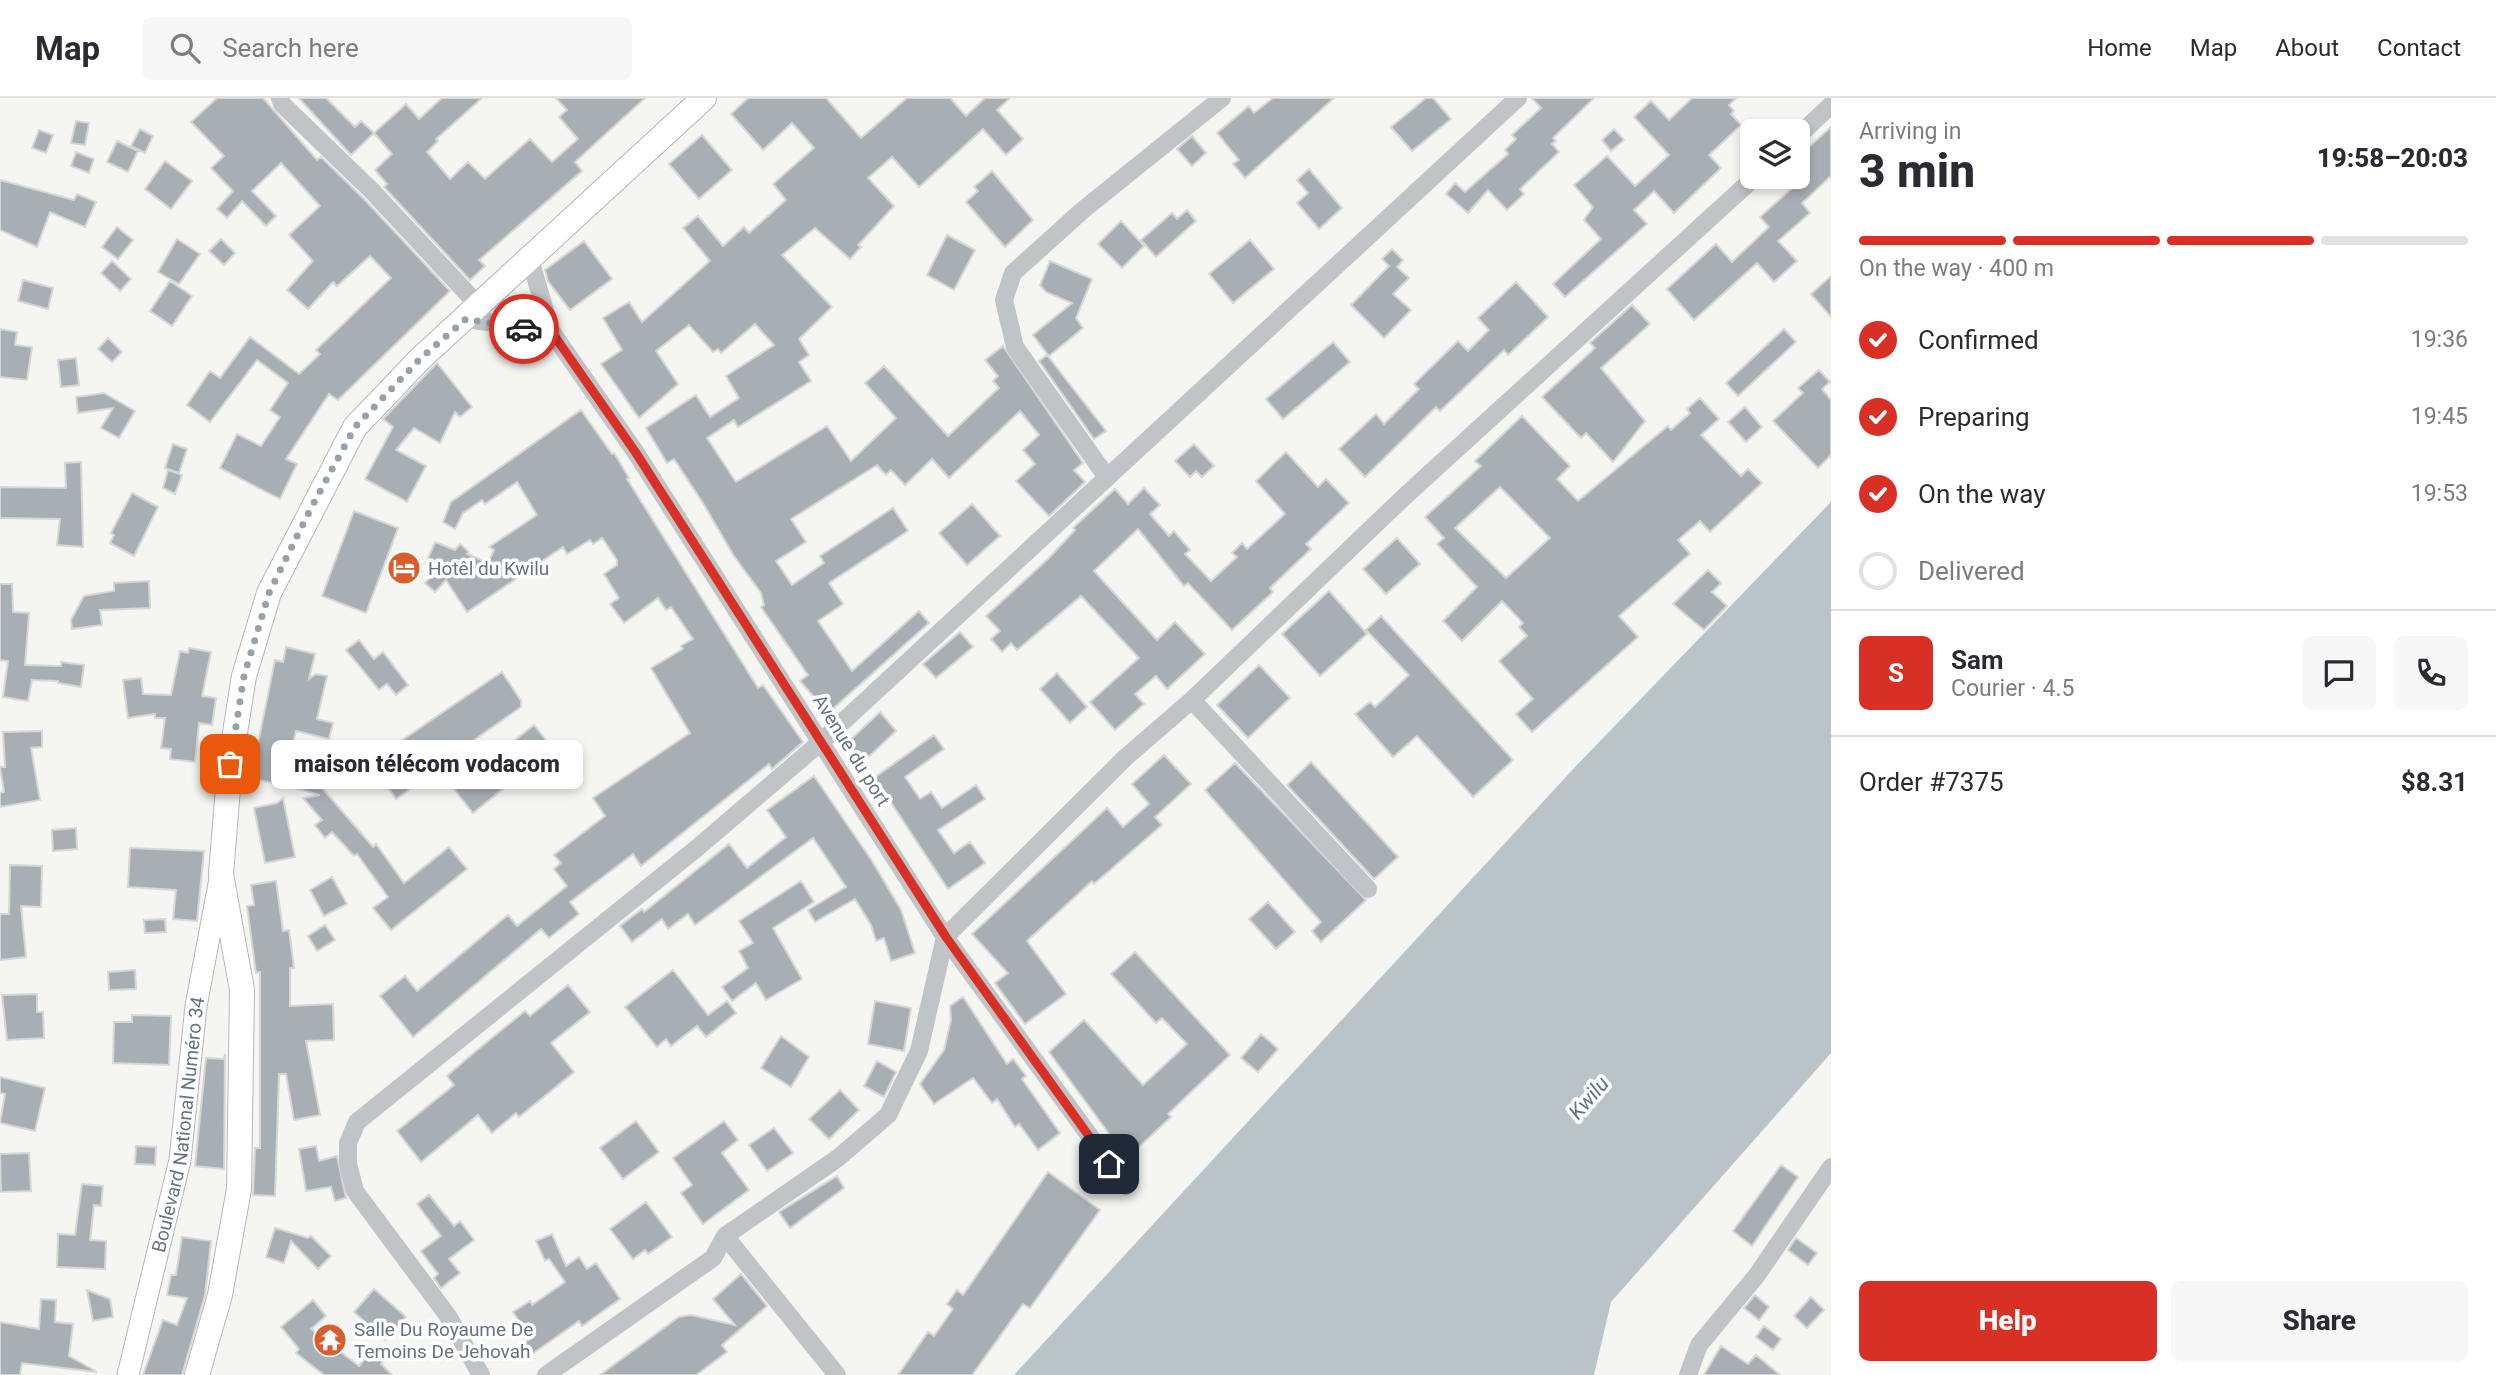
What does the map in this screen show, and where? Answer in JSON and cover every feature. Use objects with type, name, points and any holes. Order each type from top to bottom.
[{"type":"highway","points":[[197,1375],[220,1295],[239,1189],[242,990],[222,874],[230,764],[244,676],[269,593],[355,427],[421,358],[473,312],[529,256],[704,98]]},
{"type":"main road","name":"Boulevard National Numéro 34","points":[[128,1375],[180,1160],[196,1006],[222,874]]},
{"type":"street","points":[[281,98],[282,104],[372,191],[473,312],[551,331]]},
{"type":"street","points":[[1106,475],[1015,347],[1004,300],[1013,273],[1083,210],[1222,98]]},
{"type":"street","points":[[481,1375],[447,1316],[355,1191],[348,1164],[348,1143],[357,1122],[697,848],[822,741],[1106,475],[1518,98]]},
{"type":"street","points":[[1810,125],[1831,105]]},
{"type":"street","points":[[546,1375],[713,1258],[725,1236],[838,1158],[888,1115],[919,1051],[946,937],[1126,757],[1192,700],[1404,497],[1742,189]]},
{"type":"street","name":"Avenue du port","points":[[529,256],[551,331],[636,453],[946,937],[1126,1186]]},
{"type":"street","points":[[1192,700],[1368,889]]},
{"type":"street","points":[[1688,1375],[1699,1345],[1757,1275],[1831,1167]]},
{"type":"street","points":[[725,1236],[837,1375]]},
{"type":"water","name":"Kwilu","points":[[1831,502],[1831,1053],[1611,1302],[1594,1375],[1014,1375],[1576,766]]},
{"type":"building","points":[[217,98],[263,98],[317,160],[321,157],[364,199],[450,291],[338,400],[329,394],[286,459],[297,464],[280,499],[220,468],[237,434],[261,446],[280,417],[270,410],[288,383],[257,360],[210,422],[187,405],[210,371],[220,378],[250,337],[299,374],[320,354],[316,350],[391,278],[370,256],[337,286],[333,282],[308,309],[287,290],[313,261],[289,235],[320,206],[281,163],[252,191],[276,216],[266,226],[242,201],[227,218],[217,209],[233,191],[211,168],[224,156],[191,122]]},
{"type":"building","points":[[299,98],[326,98],[355,127],[361,121],[374,133],[351,155]]},
{"type":"building","points":[[442,98],[482,98],[436,139],[438,141],[427,152],[450,179],[468,162],[485,179],[530,139],[552,162],[578,139],[559,117],[567,110],[556,98],[645,98],[575,162],[582,171],[479,260],[485,266],[470,280],[384,187],[387,184],[375,170],[392,154],[374,133],[406,104],[419,119]]},
{"type":"building","points":[[748,98],[826,98],[861,138],[907,98],[950,98],[966,116],[985,98],[1010,98],[997,110],[1023,139],[1006,155],[983,129],[919,187],[892,157],[868,178],[894,206],[858,245],[861,247],[850,259],[815,228],[782,255],[832,307],[799,339],[809,355],[799,362],[811,381],[738,427],[734,420],[707,438],[736,482],[827,426],[851,461],[896,418],[865,383],[884,366],[948,436],[999,388],[993,381],[998,376],[985,360],[1003,346],[1083,463],[1074,470],[1085,482],[1049,516],[1016,481],[1035,464],[1023,450],[1039,435],[1020,411],[949,478],[932,459],[905,485],[891,470],[886,475],[877,465],[791,519],[806,542],[776,561],[792,585],[824,563],[820,556],[893,508],[908,531],[829,583],[843,604],[818,621],[852,671],[919,611],[929,623],[828,713],[800,681],[808,675],[761,607],[764,605],[761,593],[734,556],[674,459],[667,463],[646,428],[696,395],[710,417],[739,398],[726,376],[774,345],[755,324],[721,353],[718,349],[713,352],[689,325],[656,351],[678,384],[639,418],[601,364],[622,350],[603,318],[629,302],[642,322],[710,261],[683,228],[698,216],[723,246],[744,227],[749,233],[786,200],[773,184],[814,148],[792,123],[763,150],[731,114]]},
{"type":"building","points":[[1273,98],[1334,98],[1245,178],[1233,164],[1239,160],[1217,133],[1249,106],[1254,113]]},
{"type":"building","points":[[1426,98],[1433,98],[1451,119],[1412,151],[1391,127]]},
{"type":"building","points":[[1532,98],[1594,98],[1553,138],[1556,141],[1552,144],[1559,152],[1520,189],[1524,194],[1507,210],[1488,190],[1468,213],[1446,194],[1455,183],[1465,192],[1508,154],[1505,150],[1516,139],[1512,135],[1541,108]]},
{"type":"building","points":[[1692,98],[1736,98],[1729,105],[1734,111],[1731,114],[1740,126],[1709,155],[1721,168],[1674,213],[1654,191],[1634,210],[1647,224],[1565,297],[1553,284],[1601,239],[1584,220],[1593,207],[1574,185],[1607,156],[1635,186],[1669,155],[1634,117],[1651,101],[1669,120]]},
{"type":"building","points":[[76,121],[89,123],[85,145],[71,143]]},
{"type":"building","points":[[1831,127],[1831,176],[1802,203],[1810,213],[1778,241],[1797,261],[1774,282],[1757,263],[1694,320],[1667,289],[1716,244],[1732,262],[1769,227],[1760,217],[1791,189],[1810,189],[1810,146]]},
{"type":"building","points":[[140,129],[153,136],[145,153],[131,146]]},
{"type":"building","points":[[1614,129],[1624,140],[1611,151],[1602,140]]},
{"type":"building","points":[[39,130],[53,135],[46,153],[32,148]]},
{"type":"building","points":[[702,135],[732,170],[699,199],[669,164]]},
{"type":"building","points":[[1192,136],[1206,153],[1192,166],[1177,149]]},
{"type":"building","points":[[117,141],[138,151],[128,172],[107,162]]},
{"type":"building","points":[[76,152],[94,159],[89,173],[71,166]]},
{"type":"building","points":[[165,161],[192,181],[171,209],[145,189]]},
{"type":"building","points":[[1309,169],[1342,208],[1319,229],[1297,203],[1308,193],[1297,180]]},
{"type":"building","points":[[992,171],[1033,220],[1005,247],[966,202],[978,191],[974,187]]},
{"type":"building","points":[[0,180],[74,200],[77,194],[96,202],[85,227],[50,212],[37,247],[0,230]]},
{"type":"building","points":[[1187,210],[1196,221],[1156,257],[1141,240],[1172,213],[1177,219]]},
{"type":"building","points":[[1121,221],[1144,246],[1122,268],[1098,244]]},
{"type":"building","points":[[117,227],[133,240],[118,259],[102,247]]},
{"type":"building","points":[[947,235],[975,250],[954,290],[927,275]]},
{"type":"building","points":[[177,239],[200,254],[179,284],[158,272]]},
{"type":"building","points":[[221,239],[235,253],[224,265],[209,251]]},
{"type":"building","points":[[1250,240],[1274,269],[1233,303],[1209,274]]},
{"type":"building","points":[[584,241],[612,279],[570,310],[548,281],[545,270]]},
{"type":"building","points":[[1392,249],[1403,260],[1397,267],[1409,278],[1393,294],[1411,310],[1384,338],[1351,305],[1389,266],[1382,259]]},
{"type":"building","points":[[112,261],[131,279],[120,291],[101,273]]},
{"type":"building","points":[[1050,261],[1092,279],[1076,318],[1083,328],[1049,356],[1033,335],[1072,303],[1046,292],[1040,285]]},
{"type":"building","points":[[1831,276],[1831,317],[1811,294]]},
{"type":"building","points":[[23,280],[53,288],[48,309],[18,301]]},
{"type":"building","points":[[170,281],[192,296],[172,326],[150,311]]},
{"type":"building","points":[[1516,282],[1548,317],[1508,355],[1504,350],[1440,411],[1436,407],[1365,477],[1339,449],[1376,414],[1384,424],[1419,389],[1414,384],[1458,341],[1468,351],[1489,330],[1478,318]]},
{"type":"building","points":[[1632,305],[1650,324],[1601,368],[1645,421],[1613,462],[1586,433],[1581,438],[1542,397],[1595,348],[1590,343]]},
{"type":"building","points":[[0,329],[17,332],[15,345],[32,347],[27,380],[0,377]]},
{"type":"building","points":[[1784,329],[1796,342],[1738,396],[1726,383]]},
{"type":"building","points":[[108,338],[122,352],[112,362],[98,349]]},
{"type":"building","points":[[1333,342],[1350,362],[1283,419],[1266,399]]},
{"type":"building","points":[[1047,355],[1106,431],[1094,439],[1039,361]]},
{"type":"building","points":[[76,358],[79,385],[61,387],[58,360]]},
{"type":"building","points":[[437,363],[472,407],[460,417],[455,412],[440,443],[414,428],[396,450],[426,466],[407,502],[365,479],[393,427],[383,419]]},
{"type":"building","points":[[1819,370],[1830,382],[1822,389],[1831,400],[1831,455],[1818,468],[1773,421],[1803,393],[1798,388]]},
{"type":"building","points":[[104,393],[135,411],[119,438],[101,428],[113,408],[78,413],[76,397]]},
{"type":"building","points":[[1700,398],[1719,419],[1701,435],[1741,476],[1748,469],[1762,483],[1710,532],[1700,521],[1678,540],[1690,554],[1619,616],[1638,637],[1532,732],[1516,714],[1533,699],[1499,661],[1527,636],[1519,627],[1523,623],[1502,601],[1462,641],[1443,621],[1477,587],[1437,544],[1444,538],[1425,517],[1481,466],[1475,461],[1522,416],[1570,466],[1557,479],[1578,501],[1668,426],[1671,430],[1690,413],[1687,409]],"holes":[[[1500,487],[1550,538],[1506,578],[1455,528]]]},
{"type":"building","points":[[1745,407],[1762,427],[1746,442],[1728,422]]},
{"type":"building","points":[[581,410],[612,454],[614,453],[629,478],[627,479],[758,688],[763,685],[803,742],[772,769],[769,764],[641,866],[633,854],[570,902],[579,914],[549,938],[541,929],[413,1037],[380,996],[405,976],[417,991],[508,915],[517,926],[567,886],[554,869],[561,863],[554,855],[605,816],[593,798],[690,733],[651,668],[683,649],[681,646],[693,639],[671,607],[666,610],[658,598],[624,623],[610,604],[619,598],[604,574],[617,565],[617,560],[602,538],[593,544],[590,540],[567,554],[563,547],[467,612],[446,580],[435,592],[425,583],[436,571],[426,563],[435,542],[455,550],[460,544],[469,552],[467,554],[488,563],[494,550],[489,547],[537,515],[517,482],[485,504],[482,500],[463,513],[455,529],[443,522],[451,502]]},
{"type":"building","points":[[173,444],[187,449],[179,473],[165,468]]},
{"type":"building","points":[[1194,444],[1214,466],[1202,477],[1196,471],[1190,477],[1175,461]]},
{"type":"building","points":[[1286,452],[1318,487],[1326,479],[1349,503],[1306,544],[1311,549],[1270,588],[1273,592],[1232,630],[1188,583],[1184,586],[1138,529],[1094,571],[1157,640],[1175,622],[1205,654],[1167,689],[1156,676],[1135,694],[1144,704],[1115,730],[1090,702],[1139,658],[1081,596],[1017,650],[1011,643],[1002,652],[991,639],[1000,631],[986,616],[1048,559],[1075,530],[1073,528],[1115,489],[1128,504],[1144,488],[1160,505],[1150,514],[1169,536],[1174,531],[1190,550],[1185,554],[1211,581],[1237,557],[1232,553],[1242,543],[1247,549],[1285,514],[1256,481]]},
{"type":"building","points":[[81,462],[83,547],[57,545],[60,519],[0,518],[0,487],[66,488],[65,463]]},
{"type":"building","points":[[168,470],[182,475],[175,494],[163,488]]},
{"type":"building","points":[[132,493],[158,507],[134,556],[110,543],[114,535],[111,533]]},
{"type":"building","points":[[972,504],[1000,536],[967,565],[939,533]]},
{"type":"building","points":[[354,511],[398,528],[366,613],[322,596]]},
{"type":"building","points":[[1397,538],[1420,564],[1386,594],[1363,569]]},
{"type":"building","points":[[1708,570],[1721,583],[1712,592],[1727,606],[1704,630],[1673,604]]},
{"type":"building","points":[[149,581],[150,608],[100,610],[102,625],[72,629],[71,620],[84,596],[114,591],[114,583]]},
{"type":"building","points":[[0,584],[12,584],[13,612],[29,613],[25,665],[61,666],[61,662],[84,665],[81,687],[58,681],[32,680],[28,701],[3,697],[8,661],[0,660]]},
{"type":"building","points":[[1329,591],[1367,634],[1320,676],[1282,634]]},
{"type":"building","points":[[1381,616],[1513,760],[1473,797],[1417,736],[1393,757],[1355,714],[1370,702],[1375,707],[1409,675],[1366,630]]},
{"type":"building","points":[[960,632],[973,647],[936,678],[923,664]]},
{"type":"building","points":[[359,640],[374,659],[383,652],[408,685],[396,695],[387,684],[379,690],[346,650]]},
{"type":"building","points":[[286,647],[315,654],[309,679],[316,674],[327,676],[317,719],[333,723],[329,739],[296,731],[285,777],[278,768],[281,785],[251,778],[275,660],[283,662]]},
{"type":"building","points":[[189,648],[211,652],[202,696],[216,698],[212,725],[199,723],[195,762],[170,759],[171,749],[161,748],[165,718],[155,718],[155,714],[128,718],[123,680],[141,678],[143,694],[171,695],[180,651],[188,653]]},
{"type":"building","points":[[1259,665],[1290,698],[1248,738],[1217,705]]},
{"type":"building","points":[[502,672],[521,701],[521,707],[407,787],[409,790],[396,799],[370,762]]},
{"type":"building","points":[[1057,673],[1087,707],[1070,723],[1040,689]]},
{"type":"building","points":[[880,712],[896,731],[862,763],[848,742]]},
{"type":"building","points":[[534,725],[553,749],[473,813],[454,789]]},
{"type":"building","points":[[42,731],[42,747],[31,748],[40,800],[0,807],[0,793],[4,792],[0,767],[5,767],[3,732]]},
{"type":"building","points":[[934,735],[944,749],[905,777],[920,799],[931,792],[942,808],[976,785],[985,799],[938,830],[954,853],[970,842],[985,863],[948,889],[890,801],[887,803],[871,780]]},
{"type":"building","points":[[1164,755],[1191,784],[1155,817],[1162,825],[1094,884],[1092,881],[1027,941],[1066,994],[1025,1024],[995,983],[1008,973],[972,934],[1107,808],[1123,827],[1149,804],[1132,784]]},
{"type":"building","points":[[1311,762],[1398,857],[1374,879],[1287,785]]},
{"type":"building","points":[[1235,763],[1366,900],[1321,942],[1312,931],[1321,922],[1205,790]]},
{"type":"building","points":[[310,774],[373,847],[376,844],[404,883],[449,847],[467,869],[391,930],[373,908],[388,897],[357,854],[354,856],[332,832],[325,838],[315,825],[322,820],[303,798],[320,795],[294,788]]},
{"type":"building","points":[[814,776],[872,861],[901,910],[915,953],[891,961],[884,938],[876,941],[871,925],[855,899],[815,922],[808,910],[846,887],[813,838],[695,925],[688,914],[668,929],[662,919],[632,942],[620,926],[642,909],[644,912],[729,844],[747,868],[786,837],[767,810]]},
{"type":"building","points":[[283,798],[295,857],[265,863],[254,808],[277,803]]},
{"type":"building","points":[[76,828],[77,849],[53,851],[52,830]]},
{"type":"building","points":[[130,848],[204,851],[197,921],[173,919],[176,890],[128,887]]},
{"type":"building","points":[[10,865],[42,866],[41,907],[21,906],[26,957],[0,960],[0,914],[9,914]]},
{"type":"building","points":[[332,877],[347,904],[324,916],[310,890]]},
{"type":"building","points":[[276,881],[283,931],[289,930],[294,968],[290,968],[290,1006],[333,1004],[334,1040],[306,1041],[320,1115],[294,1120],[286,1074],[279,1074],[275,1196],[253,1195],[255,1148],[260,1148],[260,972],[256,973],[247,906],[254,905],[251,885]]},
{"type":"building","points":[[801,881],[814,902],[773,928],[802,979],[766,1000],[756,983],[732,1001],[722,987],[748,968],[739,951],[753,943],[739,921]]},
{"type":"building","points":[[1268,902],[1295,932],[1276,949],[1249,919]]},
{"type":"building","points":[[165,919],[166,932],[145,933],[144,920]]},
{"type":"building","points":[[325,925],[335,940],[317,951],[308,936]]},
{"type":"building","points":[[1135,952],[1230,1055],[1168,1114],[1171,1117],[1127,1158],[1049,1052],[1084,1020],[1143,1085],[1187,1044],[1162,1018],[1156,1023],[1111,974]]},
{"type":"building","points":[[135,970],[136,989],[109,990],[108,972]]},
{"type":"building","points":[[673,970],[708,1015],[727,1001],[736,1013],[706,1037],[697,1026],[671,1046],[666,1039],[657,1047],[625,1007]]},
{"type":"building","points":[[568,985],[590,1012],[551,1043],[574,1072],[519,1117],[516,1113],[492,1133],[478,1115],[421,1162],[397,1131],[454,1085],[447,1076],[470,1056],[525,1011],[530,1016]]},
{"type":"building","points":[[37,994],[37,1012],[43,1012],[44,1038],[7,1040],[2,995]]},
{"type":"building","points":[[963,997],[1007,1064],[1013,1059],[1026,1076],[1022,1079],[1060,1133],[1038,1150],[1019,1124],[1015,1127],[997,1099],[992,1103],[973,1078],[934,1104],[920,1084],[944,1050],[951,1020],[950,1006]]},
{"type":"building","points":[[875,1001],[911,1008],[904,1051],[868,1044]]},
{"type":"building","points":[[132,1015],[171,1016],[169,1065],[113,1063],[114,1022],[132,1022]]},
{"type":"building","points":[[1261,1034],[1278,1049],[1258,1072],[1241,1058]]},
{"type":"building","points":[[781,1036],[809,1057],[791,1087],[761,1068]]},
{"type":"building","points":[[225,1054],[224,1169],[195,1166],[206,1058],[224,1059]]},
{"type":"building","points":[[877,1061],[896,1072],[884,1097],[864,1086]]},
{"type":"building","points":[[0,1077],[45,1088],[35,1131],[0,1123],[5,1094],[0,1093]]},
{"type":"building","points":[[840,1090],[859,1110],[829,1139],[809,1119]]},
{"type":"building","points":[[636,1121],[659,1152],[623,1179],[600,1148]]},
{"type":"building","points":[[724,1121],[738,1140],[722,1153],[749,1190],[703,1224],[681,1193],[692,1185],[673,1158]]},
{"type":"building","points":[[774,1128],[793,1153],[767,1171],[749,1145]]},
{"type":"building","points":[[136,1146],[156,1147],[155,1165],[135,1164]]},
{"type":"building","points":[[316,1146],[319,1161],[337,1156],[346,1198],[335,1201],[331,1187],[306,1191],[299,1149]]},
{"type":"building","points":[[29,1153],[31,1191],[1,1192],[0,1154]]},
{"type":"building","points":[[1781,1165],[1798,1177],[1752,1246],[1733,1231]]},
{"type":"building","points":[[1048,1172],[1100,1210],[1030,1308],[1023,1304],[972,1375],[898,1375],[928,1332],[934,1336],[953,1309],[947,1304],[957,1290],[963,1295]]},
{"type":"building","points":[[837,1176],[844,1188],[790,1228],[779,1212]]},
{"type":"building","points":[[82,1184],[103,1186],[101,1206],[94,1205],[90,1240],[106,1241],[105,1269],[57,1267],[58,1234],[75,1235]]},
{"type":"building","points":[[429,1195],[454,1226],[460,1221],[474,1240],[449,1259],[460,1273],[441,1288],[434,1278],[438,1274],[421,1251],[441,1236],[417,1204]]},
{"type":"building","points":[[646,1202],[672,1237],[648,1254],[645,1250],[633,1259],[610,1229]]},
{"type":"building","points":[[275,1228],[308,1238],[311,1236],[331,1256],[318,1269],[291,1241],[284,1263],[266,1257]]},
{"type":"building","points":[[552,1234],[566,1266],[579,1257],[587,1269],[596,1263],[620,1299],[582,1326],[579,1321],[532,1354],[524,1343],[531,1338],[513,1312],[530,1301],[532,1305],[565,1282],[549,1259],[545,1261],[536,1241]]},
{"type":"building","points":[[182,1237],[211,1241],[205,1295],[182,1375],[143,1375],[163,1320],[177,1325],[187,1298],[167,1295],[171,1275],[176,1275]]},
{"type":"building","points":[[1796,1238],[1817,1253],[1808,1265],[1788,1250]]},
{"type":"building","points":[[741,1274],[767,1306],[722,1345],[727,1352],[696,1375],[600,1375],[679,1317],[691,1315],[735,1325],[713,1299]]},
{"type":"building","points":[[374,1289],[406,1317],[385,1340],[354,1312]]},
{"type":"building","points":[[87,1290],[110,1299],[113,1317],[93,1321]]},
{"type":"building","points":[[1755,1295],[1769,1307],[1759,1320],[1744,1308]]},
{"type":"building","points":[[1811,1297],[1824,1310],[1807,1328],[1794,1316]]},
{"type":"building","points":[[41,1299],[56,1300],[55,1322],[73,1324],[69,1356],[97,1372],[22,1363],[20,1375],[0,1375],[0,1322],[39,1329]]},
{"type":"building","points":[[313,1300],[326,1316],[311,1329],[359,1366],[373,1348],[386,1358],[381,1364],[392,1375],[324,1375],[296,1353],[299,1349],[281,1327]]},
{"type":"building","points":[[1764,1326],[1781,1339],[1773,1350],[1756,1337]]},
{"type":"building","points":[[1721,1346],[1748,1364],[1756,1355],[1780,1375],[1704,1375]]},
{"type":"way so far","points":[[230,764],[244,676],[269,593],[355,427],[421,358],[466,319],[524,329]]},
{"type":"place","name":"Hotêl du Kwilu","points":[[404,568]]},
{"type":"place","name":"maison télécom vodacom","points":[[230,764]]},
{"type":"place","name":"Salle Du Royaume De Temoins De Jehovah","points":[[330,1340]]},
{"type":"route","points":[[524,329],[551,331],[636,453],[946,937],[1109,1164]]}]
